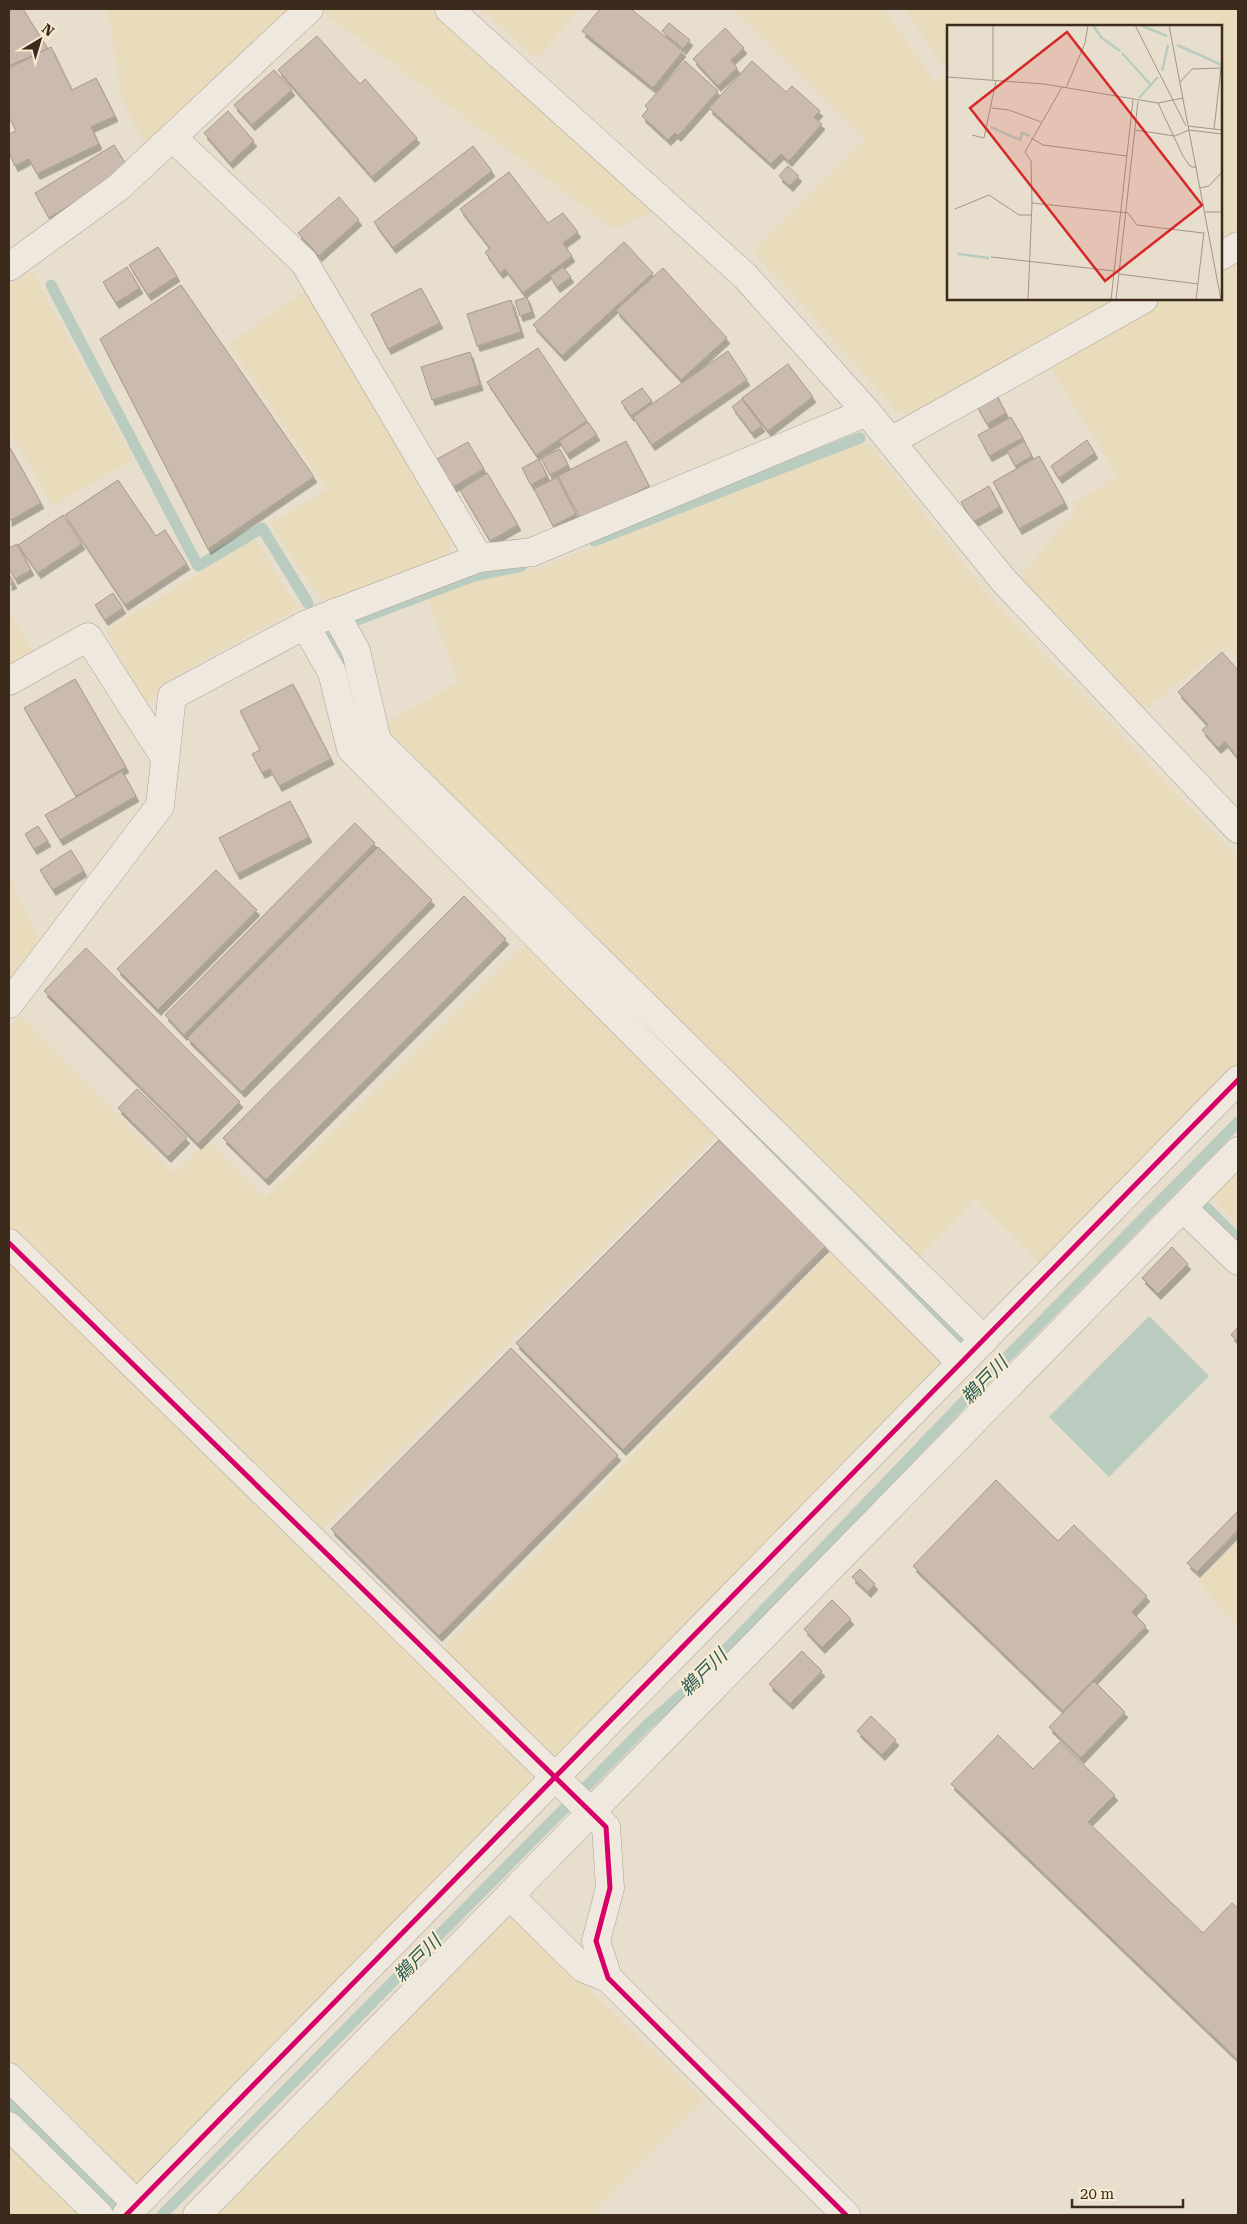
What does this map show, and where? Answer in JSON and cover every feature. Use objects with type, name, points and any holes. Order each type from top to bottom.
[{"type":"street","points":[[9,267],[119,187],[309,9]]},
{"type":"street","points":[[449,9],[745,276],[891,440],[1004,581],[1238,829]]},
{"type":"street","points":[[172,137],[304,262],[479,558]]},
{"type":"street","points":[[1222,255],[1238,246]]},
{"type":"street","points":[[891,440],[1142,300]]},
{"type":"street","points":[[9,1004],[160,806],[172,696],[305,625],[479,558],[532,552],[867,412]]},
{"type":"street","points":[[335,613],[356,651],[377,741],[984,1340]]},
{"type":"street","points":[[305,625],[332,672],[351,750],[961,1363]]},
{"type":"street","points":[[9,681],[88,637],[164,756]]},
{"type":"street","points":[[9,2077],[132,2210],[557,1780],[1238,1080]]},
{"type":"street","points":[[197,2215],[510,1896],[588,1810],[1238,1152]]},
{"type":"street","points":[[1184,1208],[1238,1261]]},
{"type":"street","points":[[9,1243],[606,1827],[610,1888],[596,1941],[608,1978]]},
{"type":"street","points":[[510,1896],[583,1968],[608,1978],[846,2215]]},
{"type":"street","points":[[9,2126],[99,2215]]},
{"type":"shaded area","points":[[108,9],[291,9],[145,145],[121,97]]},
{"type":"shaded area","points":[[325,9],[429,9],[655,211],[614,229],[322,11]]},
{"type":"shaded area","points":[[481,9],[579,9],[537,59]]},
{"type":"shaded area","points":[[734,9],[884,9],[935,83],[947,75],[947,300],[1116,300],[986,372],[912,418],[897,411],[753,250],[865,139]]},
{"type":"shaded area","points":[[904,9],[1238,9],[1238,232],[1222,241],[1222,25],[947,25],[947,73]]},
{"type":"shaded area","points":[[1238,256],[1238,658],[1226,645],[1144,710],[1019,579],[1076,510],[1072,503],[1118,476],[1047,362],[1160,300],[1222,300],[1222,265]]},
{"type":"shaded area","points":[[32,271],[133,459],[53,506],[9,429],[9,287]]},
{"type":"shaded area","points":[[308,289],[452,533],[448,555],[324,603],[270,525],[327,489],[229,344]]},
{"type":"shaded area","points":[[862,443],[870,445],[986,593],[1238,858],[1238,1073],[1047,1269],[975,1199],[918,1258],[394,746],[386,723],[459,682],[426,595],[474,580],[537,569]]},
{"type":"shaded area","points":[[255,538],[298,609],[168,680],[152,700],[144,699],[106,631]]},
{"type":"shaded area","points":[[9,613],[35,656],[9,671]]},
{"type":"shaded area","points":[[9,877],[39,940],[9,981]]},
{"type":"shaded area","points":[[527,943],[717,1134],[320,1532],[9,1227],[9,1028],[19,1014],[174,1173],[208,1140],[265,1198]]},
{"type":"shaded area","points":[[1238,1162],[1238,1223],[1208,1193]]},
{"type":"shaded area","points":[[833,1250],[938,1356],[941,1370],[565,1754],[546,1754],[442,1651]]},
{"type":"shaded area","points":[[9,1261],[530,1773],[533,1790],[145,2181],[129,2186],[9,2068]]},
{"type":"shaded area","points":[[1149,1316],[1209,1376],[1109,1477],[1049,1417]]},
{"type":"shaded area","points":[[1238,1541],[1238,1628],[1198,1581]]},
{"type":"shaded area","points":[[505,1918],[516,1919],[703,2099],[591,2215],[216,2215]]},
{"type":"shaded area","points":[[9,2141],[85,2215],[9,2215]]},
{"type":"building","points":[[9,9],[23,9],[48,49],[9,66]]},
{"type":"building","points":[[600,9],[631,9],[683,51],[653,88],[582,31]]},
{"type":"building","points":[[669,23],[690,40],[683,49],[662,31]]},
{"type":"building","points":[[725,28],[744,48],[731,60],[737,68],[718,86],[693,59]]},
{"type":"building","points":[[317,36],[360,84],[365,79],[417,138],[372,177],[278,70]]},
{"type":"building","points":[[51,47],[72,90],[96,78],[115,116],[91,127],[99,144],[37,174],[29,159],[15,166],[9,153],[9,134],[16,131],[9,117],[9,68]]},
{"type":"building","points":[[685,61],[718,91],[678,136],[675,133],[668,140],[642,116],[648,109],[645,106]]},
{"type":"building","points":[[752,61],[786,92],[792,86],[820,111],[814,117],[822,124],[789,161],[781,154],[771,164],[709,108]]},
{"type":"building","points":[[274,70],[292,90],[252,125],[234,105]]},
{"type":"building","points":[[228,111],[254,141],[230,163],[204,133]]},
{"type":"building","points":[[114,145],[129,169],[49,218],[35,193]]},
{"type":"building","points":[[473,146],[492,171],[393,248],[374,222]]},
{"type":"building","points":[[788,166],[799,176],[790,186],[779,176]]},
{"type":"building","points":[[509,172],[548,223],[563,213],[578,232],[563,243],[572,256],[523,293],[505,269],[500,273],[485,252],[490,248],[460,209]]},
{"type":"building","points":[[339,197],[359,220],[319,256],[298,233]]},
{"type":"building","points":[[624,242],[653,273],[562,356],[533,325]]},
{"type":"building","points":[[158,247],[177,276],[148,295],[129,265]]},
{"type":"building","points":[[127,267],[140,288],[116,303],[103,282]]},
{"type":"building","points":[[563,267],[571,277],[557,287],[550,276]]},
{"type":"building","points":[[663,268],[727,338],[681,380],[616,310]]},
{"type":"building","points":[[181,285],[314,477],[208,549],[100,339]]},
{"type":"building","points":[[421,288],[440,323],[388,349],[371,314]]},
{"type":"building","points":[[527,297],[532,312],[520,316],[515,301]]},
{"type":"building","points":[[511,300],[521,332],[477,346],[467,314]]},
{"type":"building","points":[[538,348],[587,421],[536,455],[487,382]]},
{"type":"building","points":[[728,351],[747,380],[652,445],[633,417]]},
{"type":"building","points":[[470,352],[480,385],[432,400],[421,367]]},
{"type":"building","points":[[788,364],[813,397],[768,431],[742,398]]},
{"type":"building","points":[[642,388],[652,401],[631,416],[621,402]]},
{"type":"building","points":[[995,392],[1006,413],[987,424],[975,403]]},
{"type":"building","points":[[742,399],[762,426],[752,433],[732,407]]},
{"type":"building","points":[[1011,417],[1023,438],[989,456],[978,435]]},
{"type":"building","points":[[588,422],[597,435],[567,454],[559,441]]},
{"type":"building","points":[[1087,440],[1095,453],[1059,478],[1051,466]]},
{"type":"building","points":[[626,441],[649,486],[581,520],[558,476]]},
{"type":"building","points":[[1024,441],[1032,456],[1015,466],[1007,451]]},
{"type":"building","points":[[468,442],[484,469],[453,487],[437,459]]},
{"type":"building","points":[[9,446],[41,503],[9,521]]},
{"type":"building","points":[[560,449],[568,465],[550,475],[541,458]]},
{"type":"building","points":[[1039,456],[1065,503],[1019,529],[993,482]]},
{"type":"building","points":[[539,459],[547,476],[531,485],[522,468]]},
{"type":"building","points":[[487,473],[518,525],[490,541],[460,490]]},
{"type":"building","points":[[557,477],[576,514],[553,526],[534,489]]},
{"type":"building","points":[[118,480],[156,536],[165,530],[187,564],[125,605],[65,515]]},
{"type":"building","points":[[989,486],[1000,507],[973,522],[961,502]]},
{"type":"building","points":[[63,515],[82,544],[38,573],[18,545]]},
{"type":"building","points":[[17,544],[31,570],[15,579],[9,568],[9,548]]},
{"type":"building","points":[[9,574],[14,583],[9,585]]},
{"type":"building","points":[[113,593],[123,608],[105,620],[95,605]]},
{"type":"building","points":[[1222,652],[1238,670],[1238,758],[1225,742],[1218,748],[1202,730],[1208,725],[1178,692]]},
{"type":"building","points":[[75,679],[126,767],[76,796],[24,708]]},
{"type":"building","points":[[293,684],[331,759],[279,786],[270,769],[262,773],[252,754],[260,750],[240,711]]},
{"type":"building","points":[[122,771],[136,796],[60,840],[45,815]]},
{"type":"building","points":[[290,801],[309,837],[237,874],[219,838]]},
{"type":"building","points":[[355,823],[375,843],[184,1035],[165,1015]]},
{"type":"building","points":[[38,826],[48,841],[34,849],[25,834]]},
{"type":"building","points":[[378,847],[432,900],[242,1092],[187,1038]]},
{"type":"building","points":[[71,850],[84,871],[53,890],[40,870]]},
{"type":"building","points":[[216,870],[257,910],[158,1010],[117,969]]},
{"type":"building","points":[[464,896],[506,939],[266,1180],[223,1138]]},
{"type":"building","points":[[86,948],[240,1102],[198,1144],[44,991]]},
{"type":"building","points":[[137,1089],[187,1138],[168,1157],[118,1108]]},
{"type":"building","points":[[719,1140],[826,1246],[623,1450],[516,1343]]},
{"type":"building","points":[[1172,1247],[1188,1264],[1158,1294],[1142,1278]]},
{"type":"building","points":[[1238,1327],[1238,1342],[1231,1335]]},
{"type":"building","points":[[511,1348],[618,1455],[439,1636],[331,1529]]},
{"type":"building","points":[[996,1480],[1058,1541],[1074,1525],[1147,1596],[1132,1612],[1146,1626],[1063,1711],[913,1566]]},
{"type":"building","points":[[1238,1511],[1238,1530],[1197,1572],[1187,1563]]},
{"type":"building","points":[[860,1569],[875,1584],[868,1592],[852,1577]]},
{"type":"building","points":[[832,1600],[851,1619],[822,1648],[804,1629]]},
{"type":"building","points":[[802,1651],[822,1671],[790,1704],[769,1684]]},
{"type":"building","points":[[1094,1681],[1125,1712],[1081,1758],[1049,1727]]},
{"type":"building","points":[[871,1716],[896,1740],[882,1755],[857,1731]]},
{"type":"building","points":[[998,1735],[1033,1769],[1060,1742],[1115,1795],[1088,1822],[1203,1933],[1232,1903],[1238,1908],[1238,2060],[951,1784]]},
{"type":"waterway","points":[[51,285],[198,566],[262,528],[308,603]]},
{"type":"waterway","points":[[594,541],[860,438]]},
{"type":"waterway","points":[[357,620],[474,576],[522,566]]},
{"type":"waterway","points":[[329,637],[344,664],[356,712]]},
{"type":"waterway","points":[[735,1116],[963,1342]]},
{"type":"waterway","name":"鵜戸川","points":[[162,2215],[647,1725],[690,1687],[992,1372],[1238,1122]]},
{"type":"waterway","points":[[1207,1208],[1238,1239]]},
{"type":"waterway","points":[[9,2102],[113,2205]]},
{"type":"cycle path","points":[[126,2215],[1238,1080]]},
{"type":"cycle path","points":[[9,1243],[606,1827],[610,1888],[596,1941],[608,1978],[846,2215]]}]
